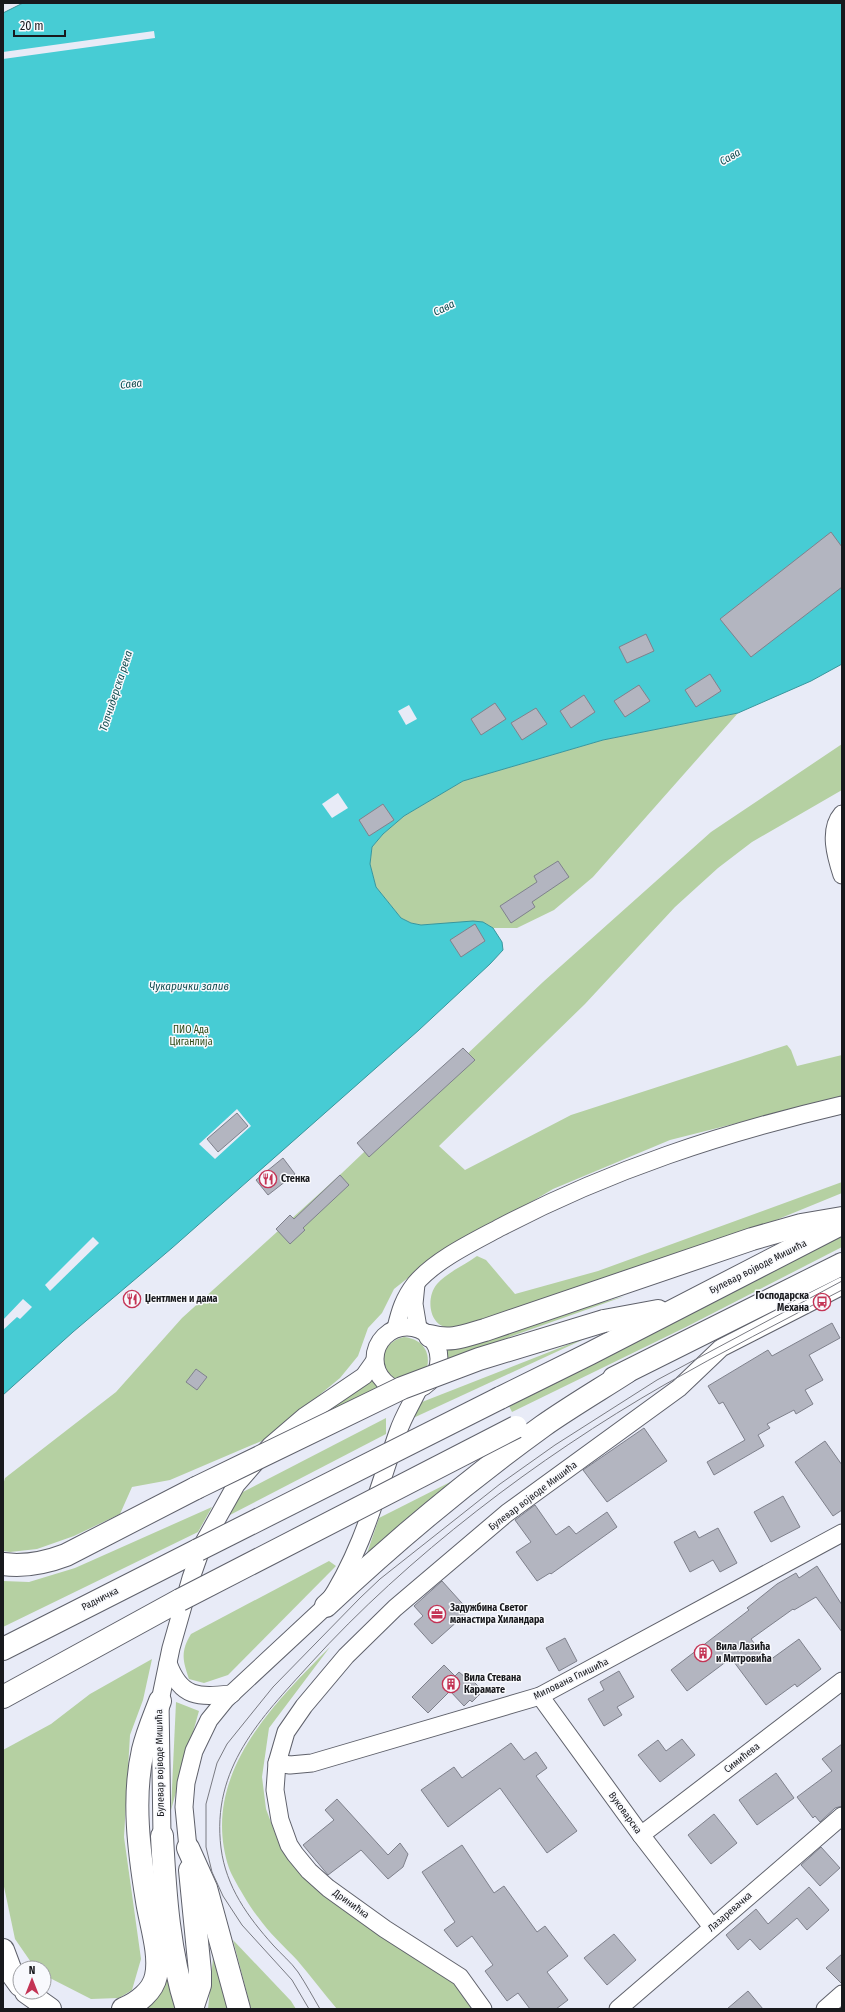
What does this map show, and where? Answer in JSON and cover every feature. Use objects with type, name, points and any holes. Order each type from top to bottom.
[{"type":"main road","points":[[424,1332],[443,1340],[454,1339],[485,1330],[752,1239],[801,1225],[842,1218]]},
{"type":"main road","name":"Булевар војводе Мишића","points":[[198,1550],[681,1307],[842,1224]]},
{"type":"main road","points":[[3,1697],[516,1427],[842,1264]]},
{"type":"main road","points":[[3,1564],[25,1565],[39,1563],[66,1555],[402,1388],[478,1359],[604,1320],[681,1307]]},
{"type":"main road","points":[[326,1606],[411,1530],[494,1463],[545,1425],[627,1372]]},
{"type":"main road","name":"Радничка","points":[[3,1649],[198,1550]]},
{"type":"main road","points":[[123,2009],[136,2003],[148,1992],[154,1982],[157,1970],[139,1842],[138,1789],[143,1749],[160,1701]]},
{"type":"main road","points":[[162,1836],[164,1885],[172,1946],[178,1983],[187,2009]]},
{"type":"main road","points":[[188,1848],[200,1972],[200,1985],[192,2009]]},
{"type":"main road","points":[[188,1848],[199,1868],[208,1895],[239,2009]]},
{"type":"main road","points":[[3,1950],[12,1974]]},
{"type":"main road","points":[[39,2001],[67,2009]]},
{"type":"street","points":[[842,814],[837,822],[834,835],[842,875]]},
{"type":"street","points":[[396,1328],[404,1300],[416,1283],[425,1274],[445,1259],[487,1235],[576,1190],[671,1153],[747,1130],[842,1105]]},
{"type":"street","points":[[416,1283],[414,1304],[424,1332]]},
{"type":"street","name":"Булевар војводе Мишића","points":[[277,1763],[286,1732],[292,1722],[346,1656],[395,1608],[458,1554],[507,1513],[679,1388],[721,1348],[842,1286]]},
{"type":"street","points":[[188,1848],[184,1807],[188,1771],[200,1736],[209,1720],[226,1700],[326,1606],[351,1562],[368,1523],[398,1431],[419,1388],[433,1377],[439,1360],[435,1343],[424,1332],[411,1326],[396,1328],[385,1334],[377,1345],[374,1362],[376,1371],[388,1385],[397,1405],[398,1431]]},
{"type":"street","name":"Булевар војводе Мишића","points":[[162,1836],[160,1701],[181,1604],[203,1544],[236,1485],[287,1431],[364,1376],[374,1362]]},
{"type":"street","points":[[388,1385],[403,1391],[419,1388]]},
{"type":"street","name":"Милована Глишића","points":[[277,1763],[302,1765],[312,1763],[540,1696],[842,1533]]},
{"type":"street","points":[[169,1656],[178,1684],[191,1693],[226,1700]]},
{"type":"street","name":"Симићева","points":[[641,1835],[842,1681]]},
{"type":"street","name":"Вуковарска","points":[[540,1696],[641,1835],[712,1927]]},
{"type":"street","name":"Дринићка","points":[[277,1763],[275,1790],[280,1820],[289,1845],[301,1863],[328,1888],[385,1928],[460,1977],[483,2009]]},
{"type":"street","name":"Лазаревачка","points":[[618,2009],[842,1816]]},
{"type":"street","points":[[824,2009],[842,1994]]},
{"type":"green space","points":[[738,713],[593,877],[554,910],[517,928],[493,928],[483,922],[421,925],[411,923],[401,918],[376,887],[370,864],[372,847],[383,834],[404,816],[463,781],[603,740]]},
{"type":"green space","points":[[842,744],[842,790],[752,842],[718,868],[675,907],[585,1004],[439,1146],[465,1170],[571,1115],[787,1045],[791,1050],[797,1066],[842,1055],[842,1099],[820,1102],[670,1140],[553,1189],[423,1266],[394,1289],[382,1313],[368,1328],[358,1356],[340,1378],[266,1439],[170,1480],[132,1487],[120,1514],[74,1536],[37,1549],[10,1552],[3,1551],[3,1485],[5,1478],[116,1392],[182,1318],[342,1173],[543,982],[711,832]]},
{"type":"green space","points":[[842,1182],[842,1193],[759,1227],[476,1322],[455,1328],[444,1327],[438,1324],[431,1312],[431,1297],[437,1284],[450,1273],[477,1256],[486,1260],[515,1294],[598,1271]]},
{"type":"green space","points":[[842,1236],[842,1247],[686,1327],[512,1412],[509,1406]]},
{"type":"green space","points":[[625,1296],[445,1360],[442,1346]]},
{"type":"green space","points":[[595,1334],[411,1419],[422,1402]]},
{"type":"green space","points":[[404,1337],[411,1338],[422,1345],[427,1354],[428,1360],[425,1373],[398,1381],[391,1376],[387,1369],[384,1363],[384,1356],[390,1345],[396,1340]]},
{"type":"green space","points":[[374,1377],[381,1388],[288,1439]]},
{"type":"green space","points":[[386,1418],[386,1434],[226,1517],[239,1494]]},
{"type":"green space","points":[[480,1467],[364,1562],[379,1518]]},
{"type":"green space","points":[[212,1507],[198,1532],[3,1627],[3,1581],[29,1582],[75,1568]]},
{"type":"green space","points":[[329,1561],[336,1566],[228,1675],[204,1683],[189,1679],[184,1662],[184,1651],[191,1634]]},
{"type":"green space","points":[[330,1647],[269,1728],[262,1777],[266,1809],[278,1841],[288,1857],[452,1976],[479,2009],[337,2009],[297,1960],[262,1923],[242,1893],[229,1868],[222,1835],[224,1803],[232,1773],[246,1745],[265,1718],[286,1693]]},
{"type":"green space","points":[[152,1659],[143,1700],[130,1735],[124,1837],[141,1959],[132,1990],[119,1998],[91,1999],[52,1979],[52,1960],[29,1960],[15,1939],[3,1882],[3,1750],[51,1724],[90,1694]]},
{"type":"green space","points":[[176,1702],[199,1711],[171,1810]]},
{"type":"green space","points":[[233,1940],[291,2001],[296,2009],[251,2009]]},
{"type":"green space","points":[[213,1958],[229,2009],[208,2009]]},
{"type":"green space","points":[[169,1963],[179,2009],[137,2009]]},
{"type":"water","points":[[23,3],[842,3],[842,664],[811,681],[738,713],[603,740],[463,781],[404,816],[383,834],[372,847],[370,864],[376,887],[401,918],[411,923],[421,925],[473,921],[483,922],[493,928],[502,942],[503,950],[419,1030],[3,1395],[3,13]]},
{"type":"pier","points":[[154,31],[155,38],[3,59],[3,52]]},
{"type":"pier","points":[[409,705],[417,719],[406,725],[398,711]]},
{"type":"pier","points":[[338,793],[348,808],[332,818],[322,804]]},
{"type":"pier","points":[[237,1109],[251,1126],[215,1159],[199,1144]]},
{"type":"pier","points":[[93,1237],[99,1243],[50,1291],[45,1285]]},
{"type":"pier","points":[[23,1299],[32,1307],[20,1319],[17,1317],[3,1330],[3,1320]]},
{"type":"building","points":[[831,532],[842,547],[842,587],[751,657],[720,619]]},
{"type":"building","points":[[646,634],[654,651],[627,663],[619,647]]},
{"type":"building","points":[[710,674],[721,691],[696,707],[685,690]]},
{"type":"building","points":[[639,685],[650,701],[625,717],[614,701]]},
{"type":"building","points":[[584,695],[595,712],[571,728],[560,711]]},
{"type":"building","points":[[495,703],[506,719],[481,735],[471,719]]},
{"type":"building","points":[[536,708],[547,724],[522,740],[511,723]]},
{"type":"building","points":[[383,804],[394,820],[369,836],[359,820]]},
{"type":"building","points":[[558,861],[569,877],[532,902],[535,907],[511,923],[500,906],[537,882],[534,876]]},
{"type":"building","points":[[475,924],[485,941],[461,957],[450,940]]},
{"type":"building","points":[[463,1048],[475,1060],[369,1157],[357,1143]]},
{"type":"building","points":[[237,1113],[248,1126],[218,1152],[207,1139]]},
{"type":"building","points":[[283,1158],[295,1174],[268,1195],[256,1180]]},
{"type":"building","points":[[340,1175],[349,1185],[303,1228],[305,1230],[290,1244],[276,1229],[290,1215],[294,1219]]},
{"type":"building","points":[[832,1323],[840,1338],[809,1355],[823,1380],[805,1390],[813,1404],[796,1414],[794,1410],[767,1424],[770,1428],[758,1435],[764,1446],[714,1475],[707,1462],[745,1440],[723,1402],[719,1404],[708,1386],[768,1350],[772,1356]]},
{"type":"building","points":[[196,1369],[207,1377],[197,1390],[186,1382]]},
{"type":"building","points":[[644,1428],[667,1461],[607,1502],[583,1470]]},
{"type":"building","points":[[825,1441],[842,1465],[842,1510],[833,1516],[795,1462]]},
{"type":"building","points":[[783,1496],[800,1527],[771,1542],[754,1512]]},
{"type":"building","points":[[535,1505],[556,1535],[569,1526],[576,1534],[607,1512],[617,1527],[551,1574],[550,1573],[537,1581],[516,1552],[531,1542],[515,1520]]},
{"type":"building","points":[[718,1528],[737,1563],[720,1572],[713,1560],[690,1572],[674,1542],[695,1531],[699,1538]]},
{"type":"building","points":[[817,1566],[842,1605],[842,1632],[816,1597],[794,1610],[793,1609],[751,1639],[767,1660],[770,1660],[799,1639],[821,1669],[797,1687],[795,1684],[766,1705],[731,1658],[687,1691],[671,1670],[749,1610],[747,1608],[777,1584],[796,1573],[799,1578]]},
{"type":"building","points":[[442,1581],[469,1611],[432,1644],[414,1624],[423,1616],[414,1606]]},
{"type":"building","points":[[565,1638],[577,1661],[559,1671],[546,1648]]},
{"type":"building","name":"Вила Стевана Карамате","points":[[444,1665],[455,1676],[459,1672],[466,1678],[468,1676],[483,1691],[472,1702],[470,1700],[464,1706],[450,1691],[428,1713],[412,1697]]},
{"type":"building","points":[[619,1671],[634,1697],[617,1707],[622,1715],[604,1726],[588,1699],[604,1690],[600,1682]]},
{"type":"building","points":[[682,1739],[695,1755],[660,1782],[638,1755],[658,1740],[666,1751]]},
{"type":"building","points":[[511,1743],[524,1760],[536,1752],[547,1768],[536,1776],[577,1831],[547,1853],[500,1788],[448,1827],[421,1790],[454,1767],[462,1778]]},
{"type":"building","points":[[842,1744],[842,1806],[835,1808],[820,1822],[815,1816],[813,1818],[797,1797],[832,1771],[822,1759]]},
{"type":"building","points":[[776,1773],[794,1798],[757,1825],[739,1800]]},
{"type":"building","points":[[337,1799],[388,1855],[400,1843],[408,1854],[403,1867],[388,1879],[361,1850],[328,1875],[303,1845],[334,1820],[325,1810]]},
{"type":"building","points":[[714,1814],[737,1843],[711,1864],[688,1835]]},
{"type":"building","points":[[462,1845],[494,1893],[504,1886],[537,1932],[545,1926],[568,1956],[547,1972],[568,2000],[556,2009],[530,2009],[518,1993],[507,2001],[485,1971],[493,1965],[472,1936],[457,1947],[444,1930],[455,1922],[422,1872]]},
{"type":"building","points":[[821,1847],[840,1868],[820,1886],[801,1865]]},
{"type":"building","points":[[809,1887],[829,1910],[807,1930],[797,1918],[760,1950],[750,1939],[738,1950],[726,1935],[756,1909],[768,1924]]},
{"type":"building","points":[[614,1934],[636,1960],[607,1985],[584,1958]]},
{"type":"building","points":[[842,1954],[842,1984],[826,1968]]},
{"type":"building","points":[[748,1991],[763,2009],[727,2009]]},
{"type":"tram line","points":[[309,2009],[292,1980],[242,1925],[223,1896],[212,1872],[206,1847],[206,1804],[217,1763],[227,1744],[273,1687],[360,1598],[380,1579],[500,1484],[555,1445],[657,1380],[842,1281]]},
{"type":"tram line","points":[[320,2009],[295,1968],[255,1924],[247,1912],[233,1888],[224,1862],[221,1848],[220,1819],[224,1793],[232,1769],[243,1746],[258,1725],[274,1704],[348,1624],[389,1585],[476,1511],[569,1444],[664,1385],[842,1290]]},
{"type":"place","name":"Стенка","points":[[268,1179]]},
{"type":"place","name":"Џентлмен и дама","points":[[132,1299]]},
{"type":"place","name":"Господарска Механа","points":[[822,1302]]},
{"type":"place","name":"Задужбина Светог манастира Хиландара","points":[[437,1614]]},
{"type":"place","name":"Вила Лазића и Митровића","points":[[703,1653]]},
{"type":"place","name":"Вила Стевана Карамате","points":[[451,1684]]},
{"type":"water label","name":"Сава","points":[[730,157]]},
{"type":"water label","name":"Сава","points":[[444,308]]},
{"type":"water label","name":"Сава","points":[[131,384]]},
{"type":"water label","name":"Топчидерска река","points":[[116,691]]},
{"type":"water label","name":"Чукарички залив","points":[[189,986]]},
{"type":"park label","name":"ПИО Ада Циганлија","points":[[191,1036]]}]
